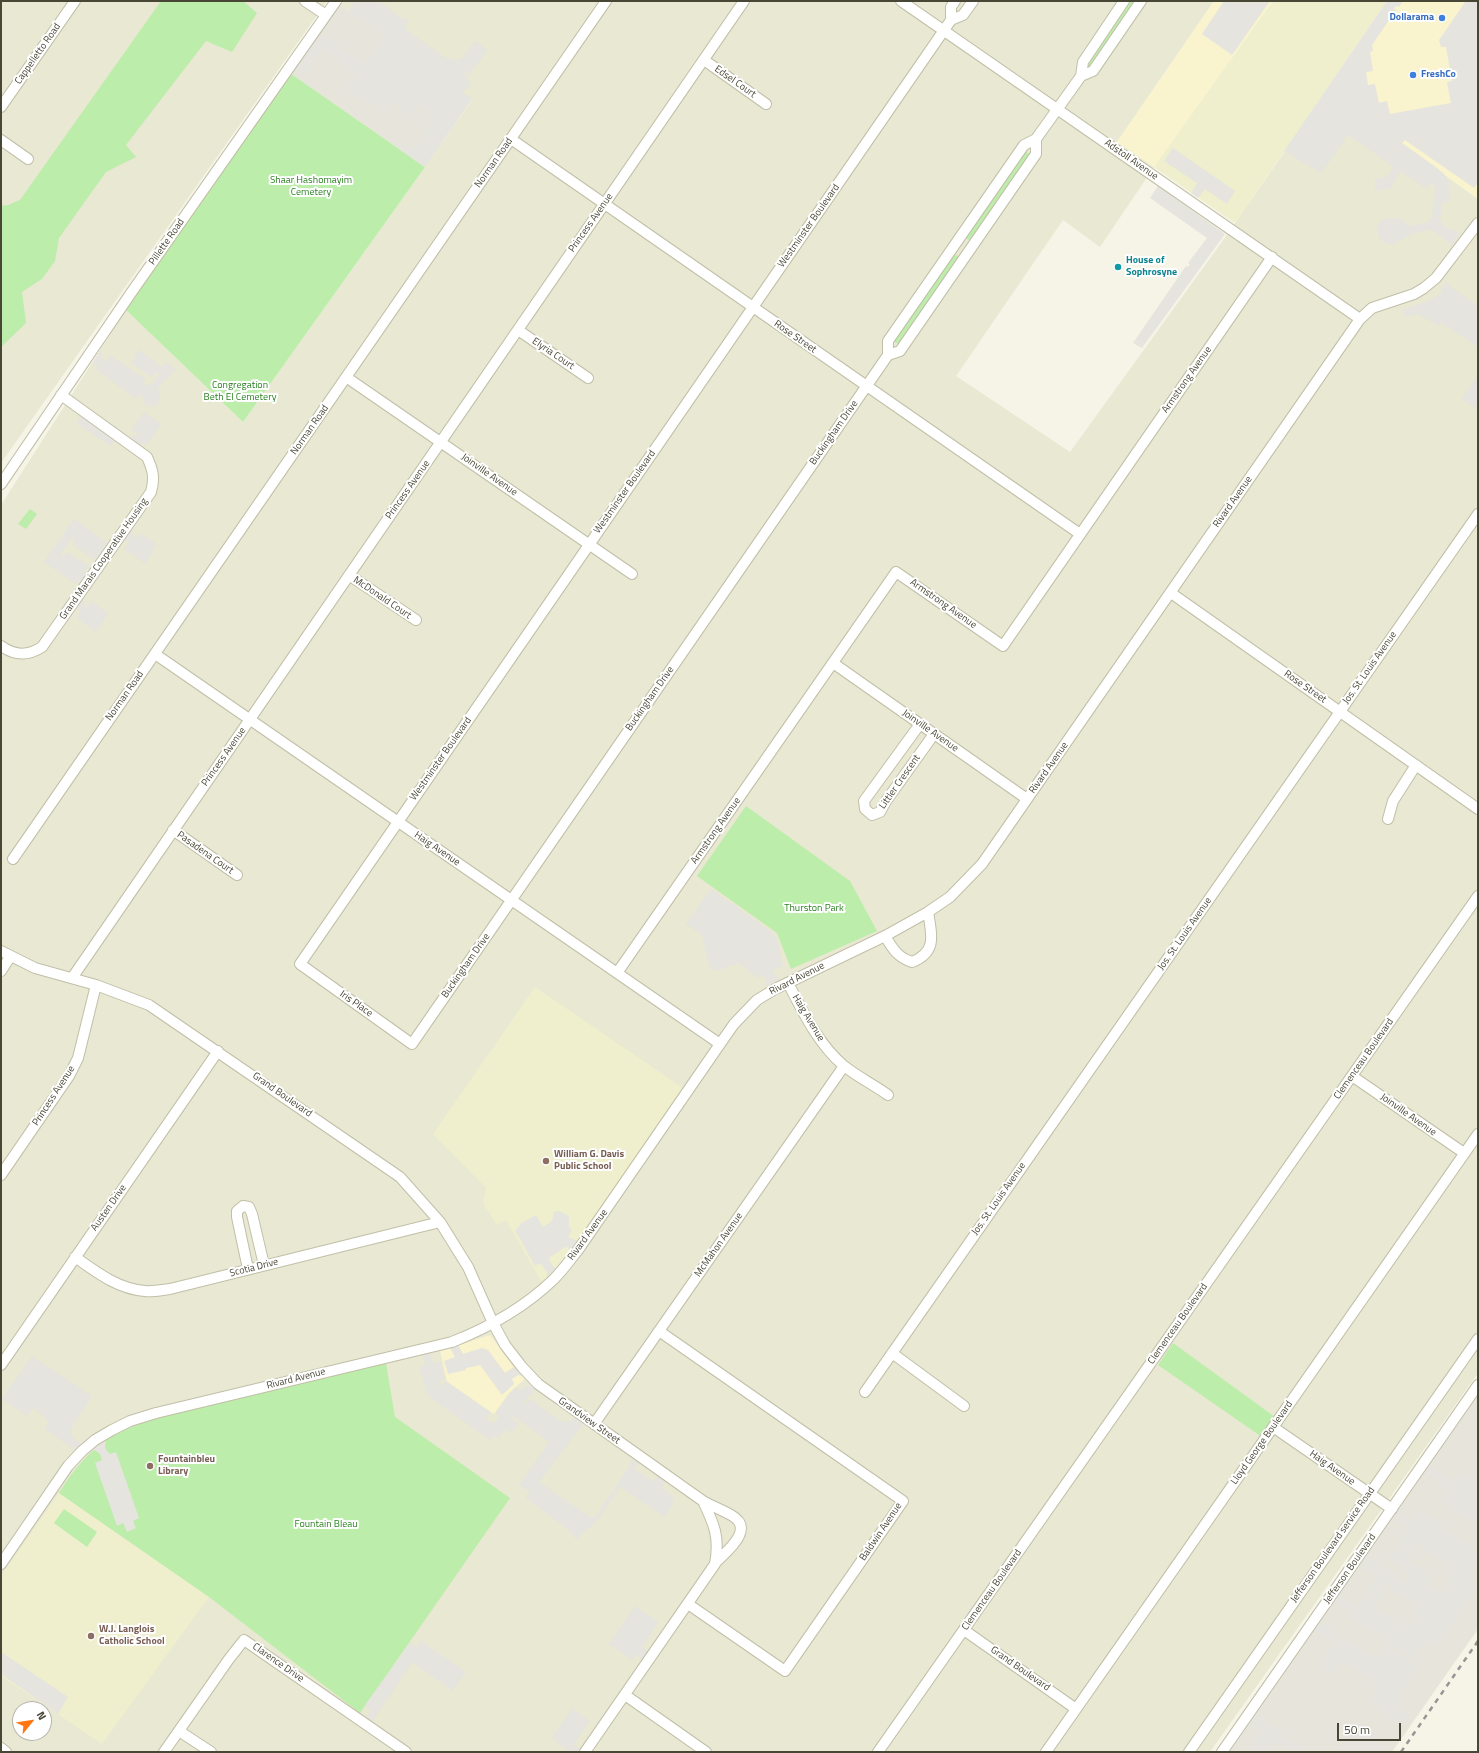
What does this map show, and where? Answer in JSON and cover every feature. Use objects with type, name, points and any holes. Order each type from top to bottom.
[{"type":"street","name":"Cappelletto Road","points":[[1,107],[75,1]]},
{"type":"street","points":[[305,1],[326,15]]},
{"type":"street","name":"Pillette Road","points":[[1,484],[131,293],[336,1]]},
{"type":"street","name":"Norman Road","points":[[13,859],[606,1]]},
{"type":"street","name":"Princess Avenue","points":[[72,978],[744,1]]},
{"type":"street","name":"Adstoll Avenue","points":[[901,1],[1360,319]]},
{"type":"street","name":"Westminster Boulevard","points":[[300,964],[944,31],[951,20],[951,7],[955,1]]},
{"type":"street","name":"Westminster Boulevard","points":[[951,20],[963,15],[973,1]]},
{"type":"street","name":"Buckingham Drive","points":[[412,1044],[888,355],[888,341],[1024,145],[1036,140],[1081,76],[1083,62],[1124,1]]},
{"type":"street","name":"Buckingham Drive","points":[[1081,76],[1093,71],[1141,1]]},
{"type":"street","name":"Edsel Court","points":[[704,60],[766,104]]},
{"type":"street","name":"Rose Street","points":[[511,139],[1080,534]]},
{"type":"street","points":[[1,140],[28,159]]},
{"type":"street","name":"Buckingham Drive","points":[[888,355],[900,351],[1032,160],[1036,154],[1036,140]]},
{"type":"street","name":"Rivard Avenue","points":[[1,1564],[68,1466],[95,1440],[112,1430],[130,1421],[156,1413],[452,1342],[478,1332],[511,1313],[538,1294],[556,1278],[578,1250],[734,1024],[757,1000],[788,983],[885,936],[928,912],[950,896],[982,864],[1360,319],[1372,308],[1414,294],[1424,288],[1436,278],[1478,223]]},
{"type":"street","name":"Armstrong Avenue","points":[[617,973],[896,572],[1003,646],[1272,257]]},
{"type":"street","name":"Elyria Court","points":[[518,330],[588,378]]},
{"type":"street","name":"Joinville Avenue","points":[[346,377],[632,574]]},
{"type":"street","name":"Grand Marais Cooperative Housing","points":[[1,646],[7,650],[22,654],[33,653],[42,647],[151,492],[154,480],[152,468],[147,457],[61,396]]},
{"type":"street","name":"Jos. St. Louis Avenue","points":[[865,1392],[1478,514]]},
{"type":"street","name":"McDonald Court","points":[[349,575],[416,620]]},
{"type":"street","name":"Rose Street","points":[[1171,592],[1478,809]]},
{"type":"street","name":"Haig Avenue","points":[[155,654],[720,1044]]},
{"type":"street","name":"Joinville Avenue","points":[[833,663],[1027,800]]},
{"type":"street","name":"Littler Crescent","points":[[920,724],[864,801],[865,809],[872,815],[880,812],[886,801],[934,734]]},
{"type":"street","points":[[1388,818],[1393,801],[1416,765]]},
{"type":"street","name":"Pasadena Court","points":[[173,830],[237,875]]},
{"type":"street","name":"Clemenceau Boulevard","points":[[878,1752],[1478,896]]},
{"type":"street","points":[[885,936],[901,958],[912,962],[921,958],[929,950],[932,939],[928,912]]},
{"type":"street","name":"Grand Boulevard","points":[[1,951],[10,957],[35,968],[96,985],[149,1005],[400,1177],[440,1222],[468,1267],[493,1323]]},
{"type":"street","points":[[1,971],[10,957]]},
{"type":"street","name":"Iris Place","points":[[300,964],[412,1044]]},
{"type":"street","name":"Haig Avenue","points":[[788,983],[806,1018],[818,1036],[844,1066],[888,1095]]},
{"type":"street","name":"Princess Avenue","points":[[1,1175],[69,1076],[80,1052],[96,985]]},
{"type":"street","name":"Austen Drive","points":[[1,1365],[218,1051]]},
{"type":"street","name":"McMahon Avenue","points":[[594,1424],[844,1066]]},
{"type":"street","name":"Joinville Avenue","points":[[1352,1076],[1464,1154]]},
{"type":"street","name":"Lloyd George Boulevard","points":[[1046,1752],[1478,1134]]},
{"type":"street","points":[[248,1269],[237,1218],[237,1211],[243,1206],[249,1208],[252,1214],[264,1265]]},
{"type":"street","name":"Scotia Drive","points":[[75,1257],[96,1272],[117,1284],[145,1292],[170,1289],[440,1222]]},
{"type":"street","name":"Grandview Street","points":[[493,1323],[510,1351],[538,1384],[703,1501],[732,1515],[740,1523],[741,1532],[735,1543],[715,1564],[585,1752]]},
{"type":"street","name":"Baldwin Avenue","points":[[659,1331],[903,1501],[785,1671],[688,1604]]},
{"type":"street","name":"Jefferson Boulevard service Road","points":[[1189,1752],[1478,1339]]},
{"type":"street","points":[[892,1353],[964,1406]]},
{"type":"street","name":"Jefferson Boulevard","points":[[1222,1752],[1478,1385]]},
{"type":"street","name":"Haig Avenue","points":[[1273,1427],[1392,1509]]},
{"type":"street","name":"Grandview Street","points":[[703,1501],[714,1524],[716,1533],[718,1550],[715,1564]]},
{"type":"street","name":"Grand Boulevard","points":[[964,1630],[1076,1709]]},
{"type":"street","name":"Clarence Drive","points":[[164,1752],[244,1640],[406,1752]]},
{"type":"street","points":[[625,1695],[706,1752]]},
{"type":"street","points":[[179,1731],[211,1752]]},
{"type":"street","points":[[1,1748],[6,1752]]},
{"type":"shaded area","points":[[1,1],[327,1],[1,463]]},
{"type":"shaded area","points":[[341,1],[1214,1],[1117,142],[1154,167],[1100,247],[1063,220],[956,376],[1070,452],[1224,239],[1326,92],[1402,144],[1478,199],[1478,1373],[1210,1752],[1,1752],[1,505],[126,310],[243,422],[472,100],[339,4]]},
{"type":"shaded area","points":[[349,1],[378,1],[405,20],[406,18],[409,20],[406,25],[406,29],[446,58],[456,60],[463,57],[475,41],[487,50],[470,74],[464,71],[471,86],[461,92],[472,99],[425,167],[400,150],[404,143],[413,149],[434,118],[418,107],[411,116],[393,103],[386,113],[371,102],[369,105],[345,88],[356,73],[323,50],[304,76],[294,69],[320,32],[366,64],[385,37],[349,11],[354,4]]},
{"type":"shaded area","points":[[1214,1],[1273,1],[1154,167],[1117,142]]},
{"type":"shaded area","points":[[1224,1],[1270,1],[1232,55],[1202,34]]},
{"type":"shaded area","points":[[1273,1],[1387,1],[1235,223],[1154,167]]},
{"type":"shaded area","points":[[1387,1],[1478,1],[1478,199],[1402,144],[1326,92]]},
{"type":"shaded area","points":[[1387,1],[1403,1],[1399,7],[1396,6],[1394,9],[1396,10],[1372,45],[1373,51],[1370,52],[1373,71],[1366,72],[1368,85],[1375,84],[1379,103],[1387,101],[1390,114],[1451,103],[1447,82],[1452,81],[1446,47],[1441,47],[1439,40],[1466,1],[1478,1],[1478,182],[1474,188],[1405,140],[1402,143],[1437,168],[1444,174],[1449,183],[1450,202],[1443,202],[1440,219],[1447,228],[1460,233],[1451,247],[1449,242],[1432,230],[1414,233],[1391,245],[1381,241],[1378,234],[1378,223],[1386,218],[1399,218],[1410,226],[1428,222],[1432,218],[1435,192],[1435,186],[1431,182],[1427,189],[1400,171],[1391,188],[1375,191],[1375,179],[1388,176],[1393,166],[1348,135],[1321,173],[1284,151]]},
{"type":"shaded area","points":[[339,4],[472,99],[425,167],[290,73]]},
{"type":"shaded area","points":[[1173,148],[1235,191],[1227,204],[1205,189],[1198,198],[1191,193],[1197,183],[1164,161]]},
{"type":"shaded area","points":[[1158,186],[1225,234],[1142,348],[1133,343],[1207,238],[1150,198]]},
{"type":"shaded area","points":[[1447,282],[1450,286],[1478,306],[1478,347],[1441,323],[1438,326],[1417,313],[1406,317],[1404,315],[1402,310],[1429,301],[1440,294],[1443,290],[1440,289]]},
{"type":"shaded area","points":[[139,350],[162,367],[166,362],[176,369],[158,388],[160,399],[159,403],[152,407],[146,406],[140,393],[136,399],[96,369],[98,365],[92,364],[100,351],[102,358],[106,361],[110,355],[146,380],[144,383],[149,385],[153,383],[159,375],[156,372],[152,377],[131,363]]},
{"type":"shaded area","points":[[1478,375],[1478,410],[1462,399]]},
{"type":"shaded area","points":[[144,412],[162,424],[146,445],[143,442],[140,447],[127,438],[139,434],[131,430]]},
{"type":"shaded area","points":[[80,416],[115,440],[111,446],[77,424]]},
{"type":"shaded area","points":[[74,519],[106,542],[102,548],[106,549],[100,557],[97,555],[94,559],[72,544],[75,539],[73,537],[60,555],[63,557],[67,552],[89,566],[84,572],[87,574],[90,573],[81,584],[81,581],[79,580],[76,584],[44,562]]},
{"type":"shaded area","points":[[132,527],[133,536],[138,538],[141,534],[156,544],[146,564],[124,549],[128,543],[122,539]]},
{"type":"shaded area","points":[[83,596],[85,607],[87,607],[91,601],[108,613],[96,632],[77,618],[80,611],[77,609]]},
{"type":"shaded area","points":[[711,889],[773,933],[776,938],[783,965],[772,972],[779,979],[766,986],[764,975],[758,978],[739,963],[717,971],[712,969],[709,965],[702,935],[686,924]]},
{"type":"shaded area","name":"William G. Davis Public School","points":[[535,987],[683,1088],[582,1236],[567,1256],[542,1283],[506,1220],[497,1225],[483,1203],[486,1188],[433,1134]]},
{"type":"shaded area","points":[[559,1211],[569,1216],[569,1227],[572,1231],[568,1237],[578,1241],[570,1252],[567,1246],[550,1257],[549,1260],[555,1269],[547,1277],[547,1272],[540,1263],[535,1266],[515,1230],[520,1226],[520,1224],[536,1215],[543,1227],[552,1221],[554,1212]]},
{"type":"shaded area","points":[[490,1335],[513,1366],[525,1379],[509,1393],[494,1414],[447,1382],[440,1351]]},
{"type":"shaded area","points":[[458,1345],[463,1354],[482,1348],[488,1350],[505,1373],[514,1367],[523,1376],[518,1375],[512,1379],[514,1384],[502,1395],[480,1365],[448,1374],[444,1361],[455,1357],[450,1348]]},
{"type":"shaded area","points":[[429,1353],[433,1363],[440,1361],[445,1379],[438,1381],[441,1387],[446,1381],[490,1412],[486,1417],[487,1420],[492,1423],[499,1420],[496,1413],[515,1387],[519,1390],[531,1385],[536,1390],[523,1404],[525,1405],[530,1399],[562,1422],[565,1420],[570,1422],[574,1417],[583,1424],[539,1482],[590,1517],[595,1517],[628,1469],[633,1458],[639,1463],[634,1469],[654,1482],[657,1476],[666,1482],[661,1488],[674,1497],[672,1501],[674,1503],[664,1517],[620,1487],[597,1521],[576,1539],[569,1530],[526,1498],[530,1492],[519,1485],[549,1442],[514,1416],[512,1419],[519,1423],[511,1433],[506,1428],[499,1438],[495,1435],[490,1440],[428,1396],[419,1367],[424,1366],[426,1363],[422,1355]]},
{"type":"shaded area","points":[[32,1356],[92,1396],[70,1430],[73,1438],[81,1443],[75,1450],[45,1429],[49,1421],[33,1408],[27,1416],[2,1399]]},
{"type":"shaded area","points":[[1478,1395],[1478,1629],[1392,1752],[1228,1752]]},
{"type":"shaded area","points":[[106,1440],[105,1448],[110,1454],[116,1452],[139,1518],[133,1521],[136,1528],[127,1532],[123,1523],[117,1526],[95,1463],[102,1460],[100,1454],[93,1449]]},
{"type":"shaded area","points":[[1430,1464],[1452,1481],[1460,1470],[1478,1483],[1478,1527],[1439,1499],[1447,1488],[1423,1473]]},
{"type":"shaded area","name":"W.J. Langlois Catholic School","points":[[59,1493],[209,1597],[102,1744],[52,1710],[52,1701],[38,1701],[1,1676],[1,1576]]},
{"type":"shaded area","points":[[1400,1507],[1403,1513],[1413,1520],[1420,1510],[1478,1551],[1478,1561],[1467,1577],[1478,1586],[1434,1648],[1424,1642],[1412,1659],[1349,1616],[1346,1609],[1334,1601],[1340,1592],[1346,1600],[1357,1606],[1377,1577],[1366,1569],[1358,1566],[1367,1554],[1373,1561],[1405,1581],[1410,1575],[1388,1558],[1409,1528],[1392,1518]],"holes":[[[1418,1544],[1444,1561],[1439,1570],[1451,1578],[1440,1594],[1427,1585],[1432,1577],[1407,1560]],[[1388,1587],[1418,1609],[1405,1628],[1374,1606]]]},
{"type":"shaded area","points":[[635,1606],[658,1622],[642,1648],[648,1650],[642,1660],[637,1654],[632,1660],[609,1644]]},
{"type":"shaded area","points":[[1320,1621],[1374,1659],[1384,1644],[1417,1667],[1398,1696],[1409,1718],[1402,1725],[1369,1702],[1379,1688],[1346,1663],[1344,1664],[1344,1661],[1341,1661],[1342,1665],[1340,1664],[1332,1675],[1319,1666],[1334,1644],[1313,1630]]},
{"type":"shaded area","points":[[421,1641],[466,1672],[453,1691],[412,1662],[372,1722],[366,1717],[371,1710],[365,1705],[410,1643],[416,1647]]},
{"type":"shaded area","points":[[1,1652],[68,1697],[58,1714],[52,1710],[52,1701],[39,1701],[1,1674]]},
{"type":"shaded area","points":[[572,1708],[590,1721],[573,1745],[581,1748],[578,1752],[569,1752],[552,1738]]},
{"type":"shaded area","points":[[1256,1712],[1257,1716],[1310,1752],[1292,1752],[1275,1741],[1270,1747],[1278,1752],[1247,1752],[1261,1732],[1255,1727],[1244,1729]]},
{"type":"shaded area","points":[[1356,1724],[1388,1747],[1385,1752],[1337,1752]]},
{"type":"green space","points":[[161,1],[243,1],[257,13],[232,52],[206,41],[126,145],[136,157],[106,172],[59,238],[55,261],[42,279],[22,292],[26,323],[1,347],[1,206],[20,200]]},
{"type":"green space","points":[[1128,1],[1137,1],[1092,66],[1089,67],[1086,65]]},
{"type":"green space","name":"Shaar Hashomayim Cemetery","points":[[290,73],[425,167],[243,422],[126,310]]},
{"type":"green space","points":[[1027,152],[1029,154],[1029,158],[972,240],[966,238],[966,234],[1024,153]]},
{"type":"green space","points":[[952,255],[958,256],[958,260],[901,343],[898,344],[895,342],[895,338]]},
{"type":"green space","points":[[30,509],[37,514],[26,529],[18,524]]},
{"type":"green space","name":"Thurston Park","points":[[746,806],[850,881],[877,931],[791,969],[777,933],[697,876]]},
{"type":"green space","points":[[1173,1343],[1275,1417],[1262,1437],[1158,1365]]},
{"type":"green space","name":"Fountain Bleau","points":[[386,1363],[395,1417],[510,1498],[360,1713],[209,1597],[59,1493],[79,1465],[100,1445],[111,1437],[138,1424],[155,1418]]},
{"type":"green space","points":[[64,1509],[97,1532],[87,1547],[54,1523]]},
{"type":"railway","points":[[1401,1752],[1478,1641]]},
{"type":"place","name":"Dollarama","points":[[1442,18]]},
{"type":"place","name":"FreshCo","points":[[1413,75]]},
{"type":"place","name":"House of Sophrosyne","points":[[1118,267]]},
{"type":"place","name":"William G. Davis Public School","points":[[546,1161]]},
{"type":"place","name":"Fountainbleu Library","points":[[150,1466]]},
{"type":"place","name":"W.J. Langlois Catholic School","points":[[91,1636]]},
{"type":"park label","name":"Congregation Beth El Cemetery","points":[[240,392]]}]
